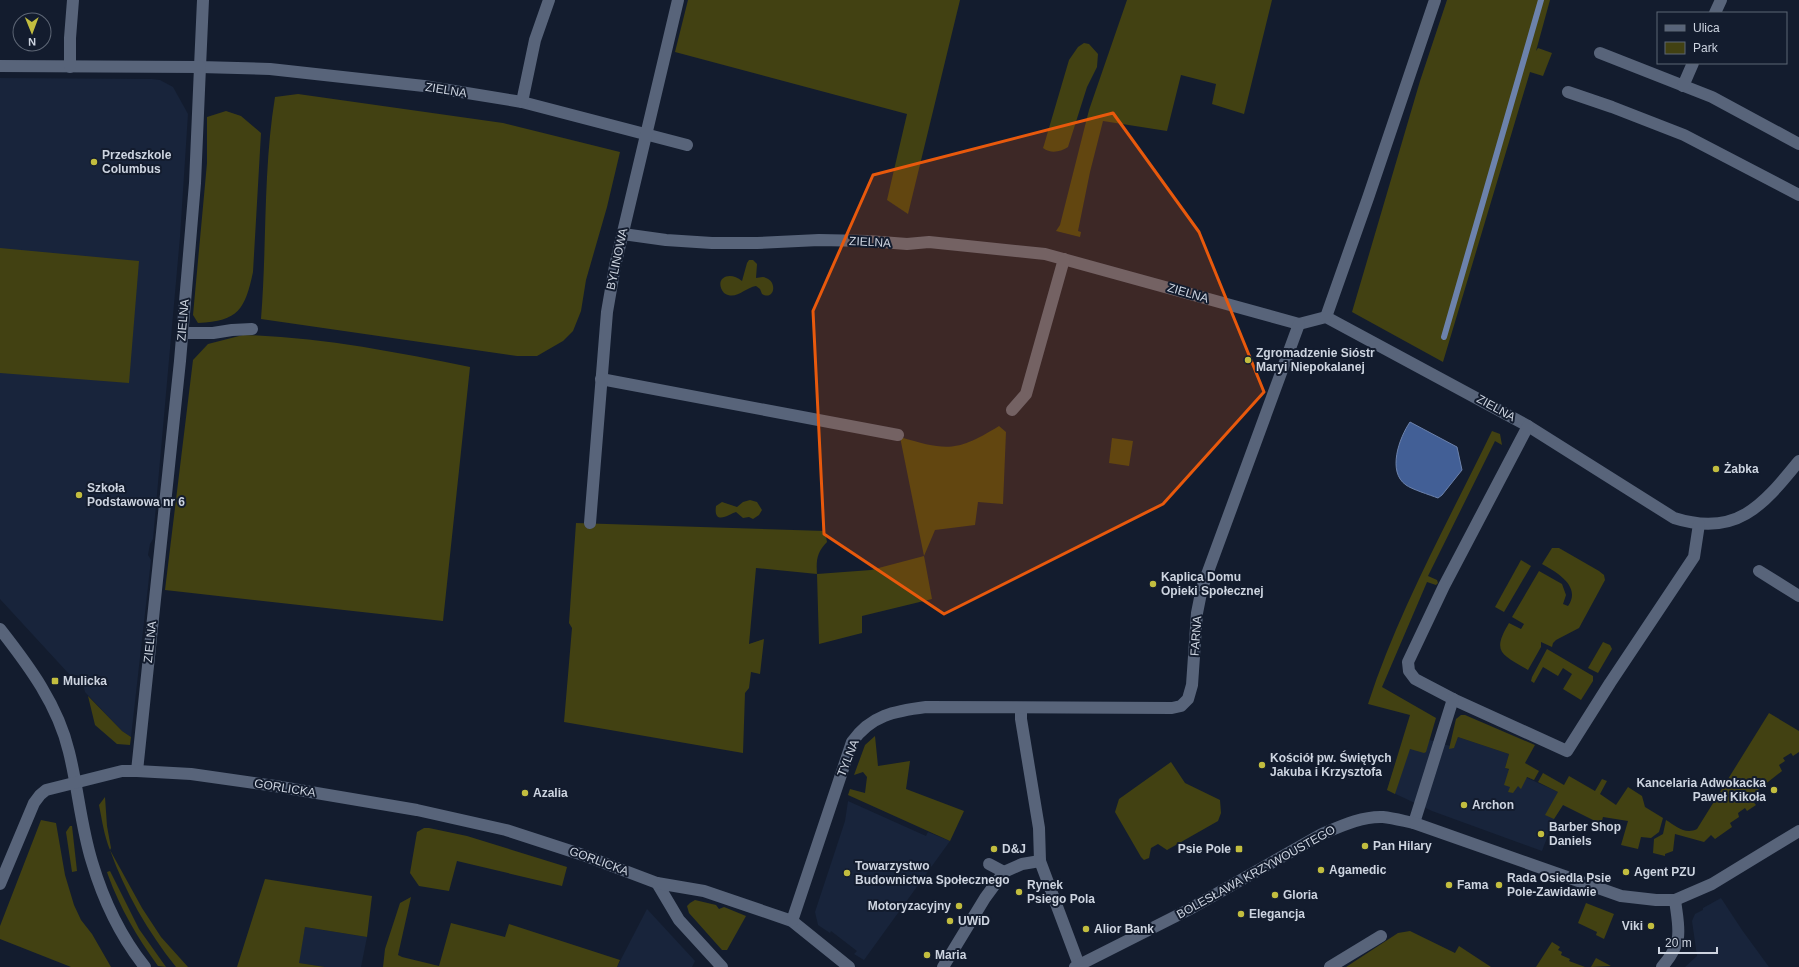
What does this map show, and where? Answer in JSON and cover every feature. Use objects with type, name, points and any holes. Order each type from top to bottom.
[{"type":"street","points":[[70,67],[70,38],[73,0]]},
{"type":"street","name":"ZIELNA","points":[[137,770],[182,333],[190,241],[203,0]]},
{"type":"street","points":[[522,102],[535,40],[549,0]]},
{"type":"street","name":"BYLINOWA","points":[[590,523],[607,312],[615,266],[678,0]]},
{"type":"street","points":[[1326,317],[1435,0]]},
{"type":"street","points":[[1715,12],[1721,0]]},
{"type":"street","points":[[1600,53],[1712,97],[1799,144]]},
{"type":"street","points":[[1683,86],[1693,64]]},
{"type":"street","points":[[0,66],[200,67]]},
{"type":"street","name":"ZIELNA","points":[[200,67],[270,69],[416,85],[522,102],[646,136],[687,145]]},
{"type":"street","points":[[1568,92],[1612,107],[1684,135],[1799,195]]},
{"type":"street","name":"ZIELNA","points":[[623,234],[666,240],[712,243],[757,243],[819,240],[868,241],[907,244],[929,242],[1045,254],[1299,324],[1326,317],[1528,426],[1674,518],[1699,524],[1724,522],[1754,510],[1771,495],[1799,461]]},
{"type":"street","points":[[1012,410],[1026,394],[1064,259]]},
{"type":"street","name":"FARNA","points":[[1021,708],[1172,708],[1181,706],[1188,699],[1192,685],[1197,613],[1202,588],[1299,324]]},
{"type":"street","points":[[182,333],[212,334],[232,330],[252,329]]},
{"type":"street","points":[[601,379],[898,435]]},
{"type":"street","points":[[1528,426],[1444,586],[1408,662],[1409,671],[1415,679],[1453,699],[1567,751],[1610,683],[1694,557],[1699,524]]},
{"type":"street","points":[[1759,571],[1799,596]]},
{"type":"street","points":[[0,629],[26,662],[50,703],[69,752],[92,862],[102,890],[125,936],[145,967]]},
{"type":"street","points":[[1414,823],[1453,699]]},
{"type":"street","name":"TYLNA","points":[[792,921],[838,779],[852,742],[860,730],[874,720],[895,712],[926,707],[1021,708]]},
{"type":"street","points":[[1021,708],[1021,719],[1038,828],[1040,861],[1077,966]]},
{"type":"street","name":"GORLICKA","points":[[75,782],[110,774],[137,770],[214,777],[417,810],[506,830],[583,855],[657,883],[704,891],[792,921],[849,967]]},
{"type":"street","points":[[0,884],[34,802],[46,790],[75,782]]},
{"type":"street","name":"BOLESŁAWA KRZYWOUSTEGO","points":[[1077,966],[1188,910],[1328,831],[1351,822],[1370,818],[1382,817],[1414,823],[1621,896],[1656,900],[1675,900],[1712,884],[1799,831]]},
{"type":"street","points":[[943,967],[985,898],[1004,872],[1022,864],[1040,861]]},
{"type":"street","points":[[989,864],[1004,872]]},
{"type":"street","points":[[657,883],[679,920],[722,967]]},
{"type":"street","points":[[1662,967],[1678,944],[1679,925],[1675,900]]},
{"type":"street","points":[[1330,967],[1381,936]]},
{"type":"highlighted area","points":[[1113,113],[1199,232],[1264,392],[1163,504],[944,614],[824,534],[813,311],[873,175]]},
{"type":"shaded area","name":"Szkoła Podstawowa nr 6","points":[[0,78],[160,80],[173,87],[188,114],[180,237],[153,539],[150,544],[148,555],[151,560],[131,737],[122,731],[85,692],[81,676],[69,674],[0,599]]},
{"type":"shaded area","points":[[1405,733],[1454,747],[1458,737],[1509,754],[1505,768],[1558,792],[1563,805],[1554,819],[1542,851],[1432,811],[1387,790]]},
{"type":"shaded area","points":[[848,801],[926,836],[928,832],[950,841],[864,960],[854,954],[857,951],[831,931],[830,933],[818,925],[815,912],[845,821]]},
{"type":"shaded area","points":[[1721,898],[1769,967],[1685,967],[1697,956],[1692,921],[1695,914]]},
{"type":"shaded area","points":[[647,909],[695,961],[692,967],[617,967]]},
{"type":"shaded area","points":[[305,927],[367,937],[361,967],[325,967],[298,963]]},
{"type":"green space","points":[[688,0],[960,0],[908,214],[887,200],[907,114],[675,52]]},
{"type":"green space","points":[[1127,0],[1272,0],[1244,114],[1212,104],[1216,84],[1181,75],[1167,131],[1103,121],[1090,172],[1078,231],[1081,232],[1080,237],[1056,231],[1060,225],[1089,110]]},
{"type":"green space","points":[[1447,0],[1550,0],[1536,51],[1538,48],[1552,53],[1543,76],[1530,72],[1443,362],[1352,312],[1420,81]]},
{"type":"green space","points":[[1084,43],[1089,44],[1098,54],[1097,67],[1087,87],[1068,147],[1052,152],[1043,148],[1069,60],[1078,47]]},
{"type":"green space","points":[[298,94],[503,123],[620,152],[607,207],[586,280],[581,311],[573,331],[563,341],[537,356],[517,356],[261,319],[267,180],[271,124],[275,97]]},
{"type":"green space","points":[[226,111],[241,116],[261,133],[253,272],[247,295],[238,311],[223,319],[212,322],[198,323],[193,315],[207,163],[207,117]]},
{"type":"green space","points":[[0,248],[139,261],[129,383],[0,373]]},
{"type":"green space","points":[[749,260],[753,260],[757,264],[756,278],[765,277],[770,280],[773,287],[772,293],[769,295],[762,294],[760,289],[756,286],[732,296],[724,293],[720,284],[721,280],[728,276],[732,276],[742,281]]},
{"type":"green space","points":[[243,335],[272,336],[329,342],[470,367],[443,621],[165,590],[193,360],[208,344]]},
{"type":"green space","points":[[999,426],[1006,432],[1003,504],[978,502],[975,525],[935,530],[924,556],[900,437],[941,447],[962,445],[985,435]]},
{"type":"green space","points":[[1492,431],[1500,434],[1502,445],[1495,441],[1428,576],[1437,580],[1438,583],[1436,585],[1427,582],[1382,687],[1436,718],[1426,752],[1424,753],[1410,749],[1395,794],[1387,790],[1410,715],[1368,704],[1394,634],[1442,531]]},
{"type":"green space","points":[[1112,438],[1133,441],[1129,466],[1109,463]]},
{"type":"green space","points":[[750,500],[757,502],[762,510],[759,515],[753,519],[749,517],[743,518],[736,512],[723,517],[717,516],[716,506],[722,502],[737,507],[743,502]]},
{"type":"green space","points":[[576,523],[825,531],[827,542],[821,549],[818,556],[817,574],[756,568],[749,644],[764,639],[760,674],[751,672],[749,688],[745,693],[743,753],[564,722],[572,628],[569,623]]},
{"type":"green space","points":[[1552,548],[1559,548],[1599,571],[1604,575],[1605,580],[1579,628],[1556,640],[1552,647],[1541,642],[1541,647],[1528,670],[1502,652],[1500,647],[1501,641],[1509,623],[1521,629],[1524,624],[1512,617],[1539,571],[1562,584],[1566,595],[1563,604],[1568,606],[1572,592],[1570,586],[1566,580],[1542,564]]},
{"type":"green space","points":[[924,556],[932,599],[862,616],[862,633],[819,644],[817,574],[871,570]]},
{"type":"green space","points":[[1521,560],[1531,566],[1504,612],[1495,607]]},
{"type":"green space","points":[[1603,642],[1610,645],[1612,649],[1598,673],[1588,668]]},
{"type":"green space","points":[[1547,649],[1593,676],[1593,681],[1581,700],[1563,689],[1572,674],[1563,668],[1558,676],[1543,667],[1534,683],[1531,681]]},
{"type":"green space","points":[[88,696],[122,731],[131,737],[130,745],[117,744],[95,725]]},
{"type":"green space","points":[[1769,713],[1799,731],[1799,752],[1793,756],[1791,753],[1783,758],[1785,761],[1779,765],[1782,771],[1749,797],[1756,805],[1747,811],[1745,808],[1738,813],[1739,817],[1730,823],[1732,827],[1715,839],[1711,835],[1704,842],[1675,834],[1673,851],[1665,854],[1665,856],[1653,853],[1654,839],[1663,834],[1666,820],[1677,827],[1688,831],[1697,829]]},
{"type":"green space","points":[[1461,715],[1465,715],[1535,745],[1525,763],[1539,771],[1534,780],[1527,777],[1521,789],[1518,786],[1513,793],[1508,792],[1510,787],[1504,785],[1509,769],[1505,768],[1509,754],[1458,737],[1454,748],[1449,749],[1456,719]]},
{"type":"green space","points":[[875,736],[878,766],[910,761],[906,789],[964,811],[950,841],[848,795],[850,789],[865,793],[867,777],[863,772],[854,775],[865,745]]},
{"type":"green space","points":[[1171,762],[1185,783],[1220,800],[1221,813],[1218,821],[1167,850],[1158,844],[1151,848],[1149,858],[1144,860],[1115,812],[1119,799]]},
{"type":"green space","points":[[1543,773],[1564,785],[1569,776],[1595,791],[1602,779],[1607,781],[1600,794],[1616,805],[1628,787],[1642,796],[1645,807],[1663,818],[1659,832],[1651,838],[1641,837],[1638,849],[1621,845],[1628,821],[1603,817],[1601,824],[1563,805],[1554,819],[1545,815],[1558,792],[1538,782]]},
{"type":"green space","points":[[105,797],[107,826],[111,848],[110,850],[99,805]]},
{"type":"green space","points":[[41,820],[56,823],[65,875],[74,905],[81,920],[92,934],[111,967],[71,967],[0,939],[0,926]]},
{"type":"green space","points":[[70,826],[72,826],[77,871],[72,872],[66,832]]},
{"type":"green space","points":[[424,828],[467,836],[567,867],[562,886],[457,861],[449,891],[419,886],[410,873],[417,832]]},
{"type":"green space","points":[[110,850],[142,908],[161,937],[188,967],[176,967],[156,940],[130,896]]},
{"type":"green space","points":[[110,871],[139,929],[166,967],[158,966],[136,933],[113,887],[107,872]]},
{"type":"green space","points":[[265,879],[372,896],[367,937],[305,927],[299,963],[325,967],[237,967]]},
{"type":"green space","points":[[411,897],[398,955],[402,957],[439,966],[451,923],[505,937],[509,924],[620,960],[617,967],[383,967],[385,949],[400,903]]},
{"type":"green space","points":[[695,900],[716,905],[719,909],[724,907],[746,916],[727,950],[722,950],[689,913],[687,906]]},
{"type":"green space","points":[[1586,903],[1614,914],[1604,939],[1596,935],[1597,932],[1578,923]]},
{"type":"green space","points":[[1410,931],[1455,953],[1459,946],[1491,967],[1346,967],[1398,933]]},
{"type":"green space","points":[[1552,942],[1560,947],[1558,950],[1562,952],[1561,955],[1570,959],[1569,961],[1585,967],[1536,967]]},
{"type":"green space","points":[[1596,958],[1611,966],[1591,967]]},
{"type":"water","points":[[1410,422],[1457,447],[1462,470],[1438,498],[1408,487],[1400,479],[1397,472],[1396,464],[1399,446]]},
{"type":"waterway","points":[[1444,337],[1541,0]]},
{"type":"place","name":"Przedszkole Columbus","points":[[94,162]]},
{"type":"place","name":"Zgromadzenie Sióstr Maryi Niepokalanej","points":[[1248,360]]},
{"type":"place","name":"Żabka","points":[[1716,469]]},
{"type":"place","name":"Szkoła Podstawowa nr 6","points":[[79,495]]},
{"type":"place","name":"Kaplica Domu Opieki Społecznej","points":[[1153,584]]},
{"type":"place","name":"Mulicka","points":[[55,681]]},
{"type":"place","name":"Kościół pw. Świętych Jakuba i Krzysztofa","points":[[1262,765]]},
{"type":"place","name":"Kancelaria Adwokacka Paweł Kikoła","points":[[1774,790]]},
{"type":"place","name":"Azalia","points":[[525,793]]},
{"type":"place","name":"Archon","points":[[1464,805]]},
{"type":"place","name":"Barber Shop Daniels","points":[[1541,834]]},
{"type":"place","name":"Pan Hilary","points":[[1365,846]]},
{"type":"place","name":"D&J","points":[[994,849]]},
{"type":"place","name":"Psie Pole","points":[[1239,849]]},
{"type":"place","name":"Agamedic","points":[[1321,870]]},
{"type":"place","name":"Agent PZU","points":[[1626,872]]},
{"type":"place","name":"Towarzystwo Budownictwa Społecznego","points":[[847,873]]},
{"type":"place","name":"Fama","points":[[1449,885]]},
{"type":"place","name":"Rada Osiedla Psie Pole-Zawidawie","points":[[1499,885]]},
{"type":"place","name":"Rynek Psiego Pola","points":[[1019,892]]},
{"type":"place","name":"Gloria","points":[[1275,895]]},
{"type":"place","name":"Motoryzacyjny","points":[[959,906]]},
{"type":"place","name":"Elegancja","points":[[1241,914]]},
{"type":"place","name":"UWiD","points":[[950,921]]},
{"type":"place","name":"Viki","points":[[1651,926]]},
{"type":"place","name":"Alior Bank","points":[[1086,929]]},
{"type":"place","name":"Maria","points":[[927,955]]}]
